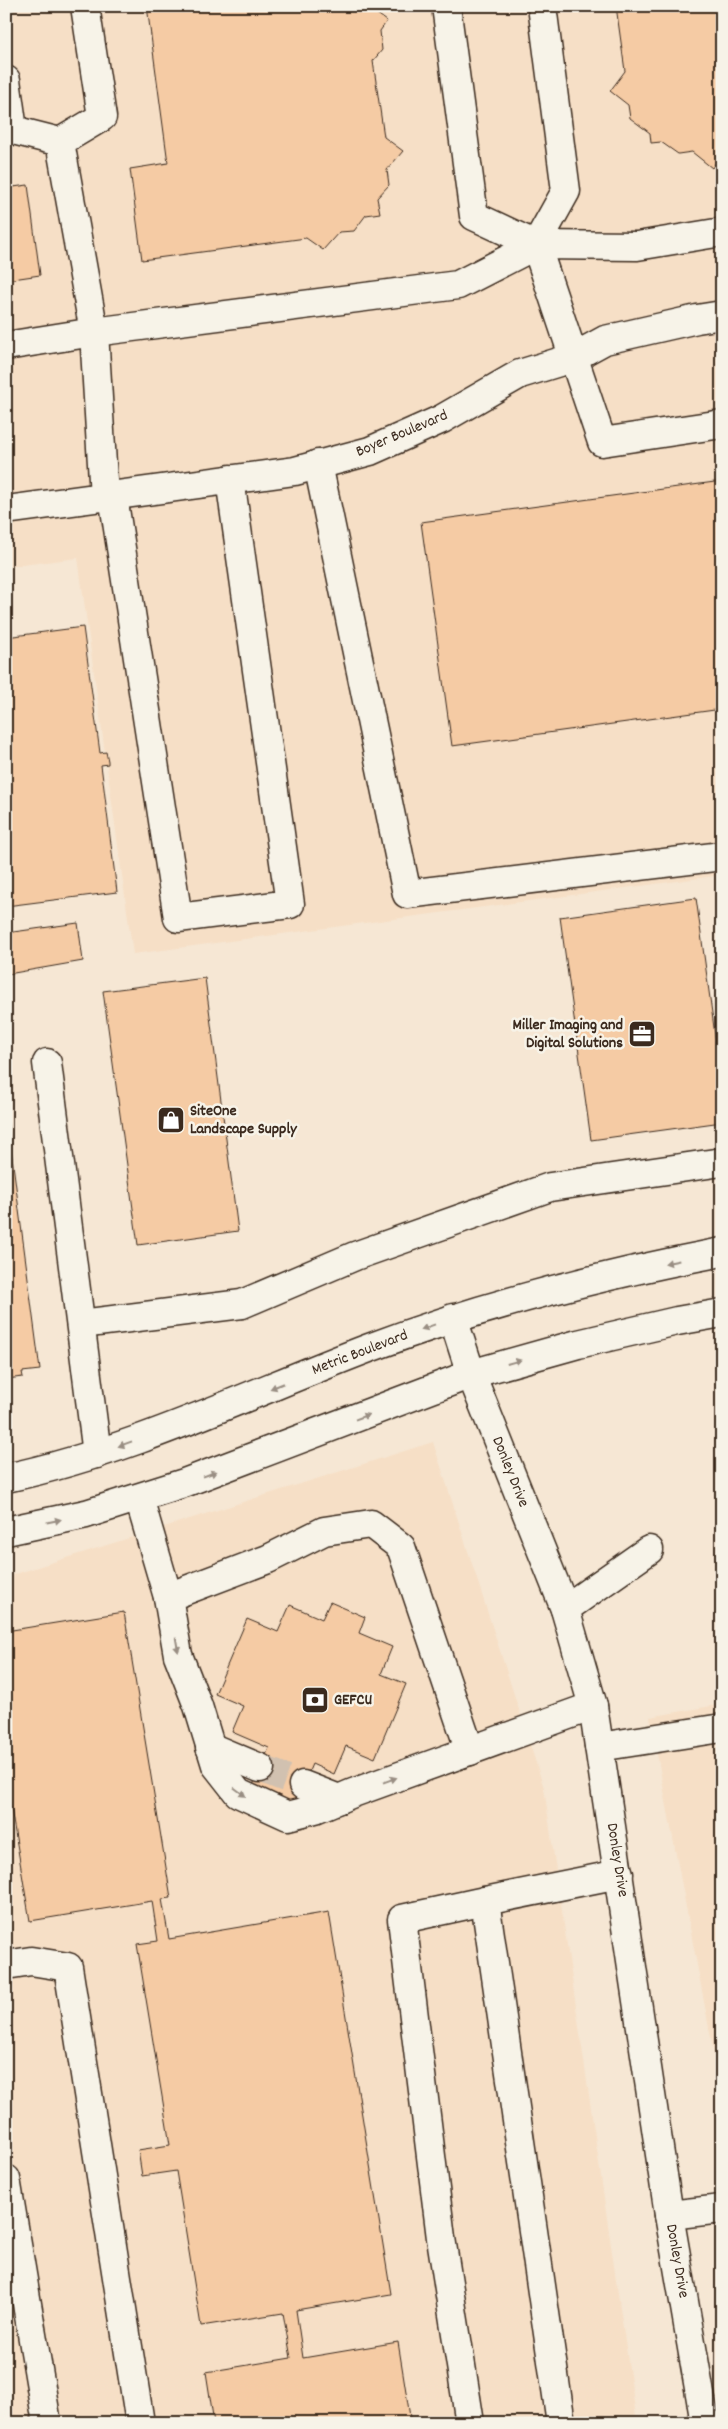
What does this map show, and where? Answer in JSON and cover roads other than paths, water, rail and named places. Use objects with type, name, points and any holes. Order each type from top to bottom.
[{"type":"street","points":[[6,80],[13,130],[60,142],[102,116],[85,6]]},
{"type":"street","points":[[446,6],[474,216],[536,245],[637,246],[722,232]]},
{"type":"street","points":[[6,346],[94,332],[458,285],[536,245],[566,191],[542,6]]},
{"type":"street","points":[[60,142],[94,332],[108,496],[178,918],[290,904],[230,479]]},
{"type":"street","points":[[536,245],[572,358],[602,442],[722,424]]},
{"type":"street","name":"Boyer Boulevard","points":[[6,510],[295,470],[370,451],[442,419],[520,374],[572,358],[605,340],[722,315]]},
{"type":"street","points":[[318,464],[407,894],[722,856]]},
{"type":"street","points":[[47,1063],[97,1454]]},
{"type":"street","points":[[80,1324],[242,1304],[355,1256],[550,1187],[722,1162]]},
{"type":"street","name":"Metric Boulevard","points":[[6,1478],[97,1454],[223,1408],[367,1349],[453,1318],[567,1286],[722,1252]]},
{"type":"street","points":[[6,1530],[86,1514],[184,1484],[471,1374],[578,1344],[677,1321],[722,1313]]},
{"type":"street","name":"Donley Drive","points":[[453,1318],[471,1374],[565,1609],[593,1706],[670,2215],[705,2423]]},
{"type":"street","points":[[139,1498],[168,1597],[178,1655],[198,1706],[216,1765],[238,1793],[288,1816],[315,1809],[593,1706]]},
{"type":"street","points":[[168,1597],[268,1559],[324,1531],[371,1524],[402,1547],[470,1751]]},
{"type":"street","points":[[565,1609],[649,1550]]},
{"type":"street","points":[[599,1747],[722,1728]]},
{"type":"street","points":[[210,1746],[260,1768]]},
{"type":"street","points":[[303,1785],[339,1799]]},
{"type":"street","points":[[470,2423],[441,2238],[402,1919],[619,1874]]},
{"type":"street","points":[[485,1901],[561,2423]]},
{"type":"street","points":[[6,1965],[32,1961],[68,1967],[140,2423]]},
{"type":"street","points":[[6,2179],[47,2423]]},
{"type":"street","points":[[670,2215],[722,2208]]},
{"type":"tunnel","points":[[260,1768],[303,1785]]},
{"type":"place","name":"Miller Imaging and Digital Solutions","points":[[642,1034]]},
{"type":"place","name":"SiteOne Landscape Supply","points":[[171,1120]]},
{"type":"place","name":"GEFCU","points":[[315,1700]]}]
